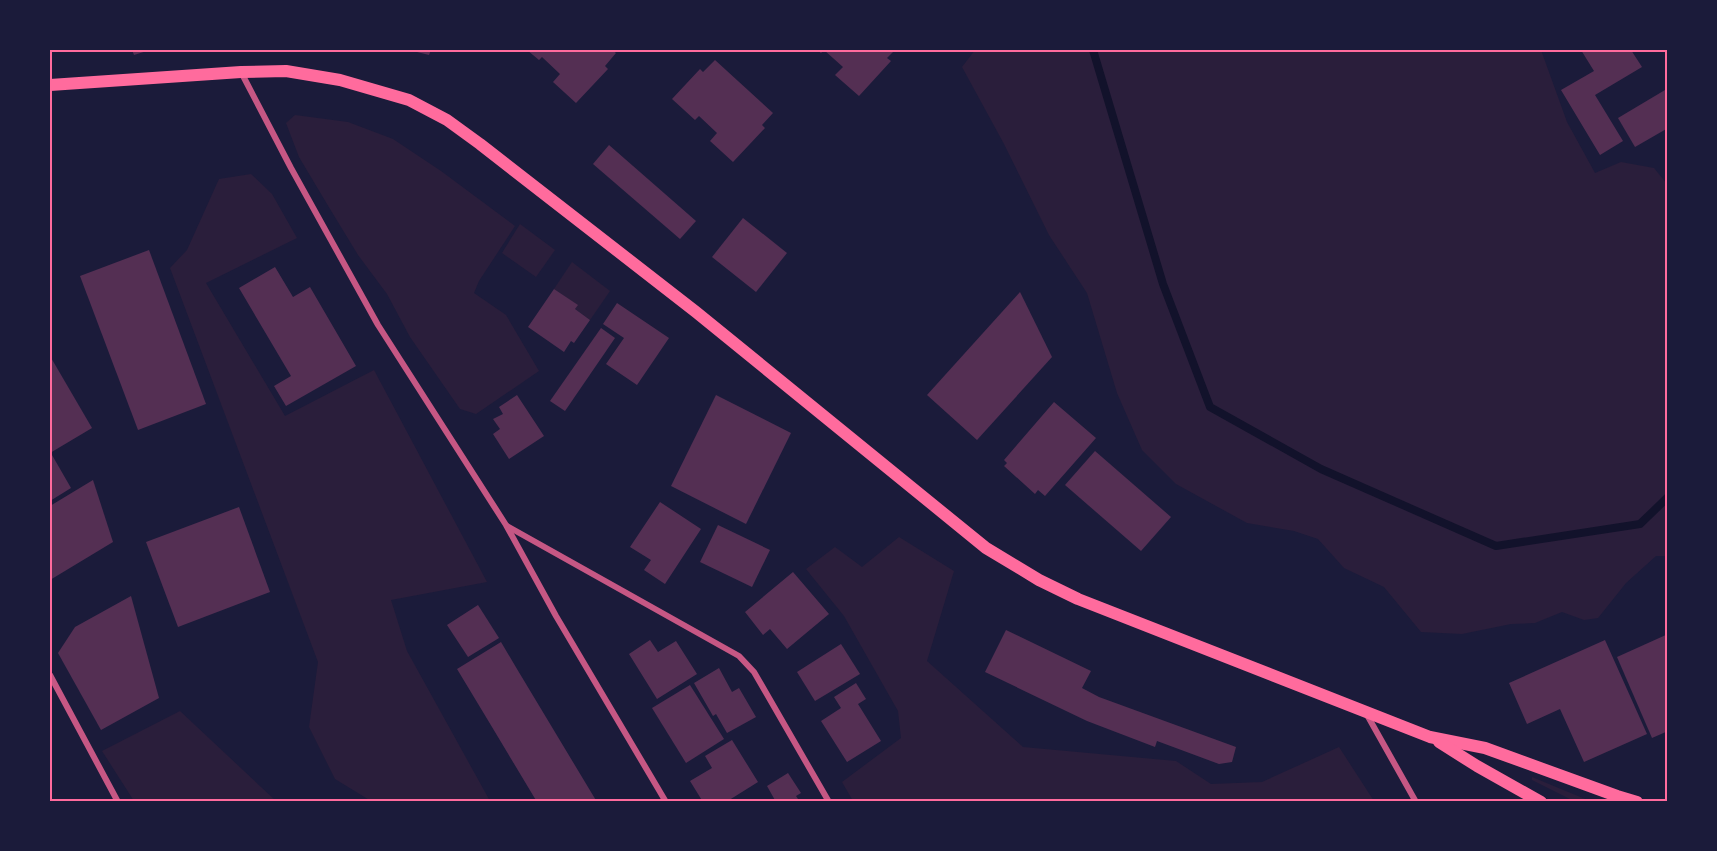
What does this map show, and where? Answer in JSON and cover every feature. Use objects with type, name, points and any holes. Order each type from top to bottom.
[{"type":"main road","points":[[50,85],[286,71],[340,80],[409,100],[447,120],[530,182],[696,312],[986,548],[1039,580],[1078,599],[1430,737],[1485,748],[1636,801]]},
{"type":"main road","points":[[1430,737],[1541,801]]},
{"type":"street","points":[[241,72],[378,325],[506,525],[556,616],[666,801]]},
{"type":"street","points":[[506,525],[739,656],[754,672],[829,801]]},
{"type":"street","points":[[50,675],[118,801]]},
{"type":"street","points":[[1364,711],[1416,801]]},
{"type":"shaded area","points":[[975,50],[1541,50],[1567,122],[1595,173],[1621,162],[1654,168],[1667,184],[1667,556],[1656,556],[1626,583],[1598,618],[1584,620],[1562,612],[1535,623],[1511,624],[1462,634],[1421,632],[1384,587],[1344,568],[1318,539],[1294,531],[1247,523],[1176,484],[1142,450],[1117,393],[1087,293],[1049,235],[1004,144],[962,67]]},
{"type":"shaded area","points":[[295,115],[348,122],[393,139],[441,171],[515,226],[479,281],[474,293],[506,315],[539,371],[476,414],[460,409],[410,337],[387,294],[358,255],[299,157],[286,123]]},
{"type":"shaded area","points":[[251,174],[272,194],[297,238],[206,283],[285,416],[374,370],[487,582],[391,600],[407,651],[490,801],[371,801],[335,779],[309,727],[318,662],[170,268],[187,250],[219,179]]},
{"type":"shaded area","points":[[520,224],[555,250],[536,277],[502,253]]},
{"type":"shaded area","points":[[572,262],[610,291],[590,320],[575,309],[577,305],[554,289]]},
{"type":"shaded area","points":[[899,537],[954,571],[927,661],[1023,747],[1176,761],[1211,784],[1262,782],[1339,747],[1374,801],[853,801],[842,782],[901,738],[898,711],[844,616],[806,569],[835,547],[862,567]]},
{"type":"shaded area","points":[[180,711],[276,801],[134,801],[102,751]]},
{"type":"shaded area","points":[[1532,777],[1590,801],[1574,801],[1532,780]]},
{"type":"building","points":[[132,50],[150,50],[134,55]]},
{"type":"building","points":[[409,50],[431,50],[429,55]]},
{"type":"building","points":[[527,50],[612,50],[616,53],[605,66],[608,69],[576,103],[553,82],[560,74],[542,57],[539,60]]},
{"type":"building","points":[[824,50],[895,50],[887,58],[891,61],[859,96],[835,75],[843,67]]},
{"type":"building","points":[[1581,50],[1631,50],[1642,67],[1595,95],[1623,141],[1600,155],[1561,90],[1594,71]]},
{"type":"building","points":[[715,60],[773,113],[762,125],[765,128],[733,162],[710,141],[717,133],[699,116],[695,120],[672,99],[700,69],[703,72]]},
{"type":"building","points":[[1665,90],[1668,94],[1668,128],[1635,147],[1618,118]]},
{"type":"building","points":[[609,145],[696,221],[680,239],[593,164]]},
{"type":"building","points":[[743,218],[787,253],[756,292],[712,257]]},
{"type":"building","points":[[149,250],[206,404],[138,430],[80,276]]},
{"type":"building","points":[[275,267],[293,297],[310,287],[356,366],[286,406],[274,386],[291,376],[239,288]]},
{"type":"building","points":[[554,289],[578,305],[575,309],[590,320],[574,343],[571,341],[564,352],[528,327]]},
{"type":"building","points":[[1020,292],[1052,357],[977,440],[927,395]]},
{"type":"building","points":[[617,303],[669,338],[637,385],[606,364],[624,338],[603,324]]},
{"type":"building","points":[[601,328],[615,338],[565,411],[550,401]]},
{"type":"building","points":[[50,356],[92,428],[50,453]]},
{"type":"building","points":[[517,395],[544,436],[509,459],[493,434],[500,429],[493,419],[503,414],[499,407]]},
{"type":"building","points":[[716,395],[791,433],[746,524],[671,486]]},
{"type":"building","points":[[1054,402],[1096,438],[1045,496],[1038,490],[1035,494],[1004,466],[1007,463],[1004,460]]},
{"type":"building","points":[[1095,451],[1171,517],[1141,551],[1065,485]]},
{"type":"building","points":[[52,455],[71,488],[50,501],[50,456]]},
{"type":"building","points":[[93,480],[113,542],[50,580],[50,506]]},
{"type":"building","points":[[660,502],[701,529],[665,584],[644,570],[651,560],[630,547]]},
{"type":"building","points":[[239,507],[270,592],[178,627],[146,542]]},
{"type":"building","points":[[718,525],[770,550],[752,587],[700,562]]},
{"type":"building","points":[[793,572],[829,614],[787,649],[770,629],[763,635],[745,612]]},
{"type":"building","points":[[131,596],[159,698],[101,730],[58,653],[75,627]]},
{"type":"building","points":[[478,605],[499,638],[468,657],[447,625]]},
{"type":"building","points":[[1006,630],[1091,671],[1082,688],[1099,697],[1236,747],[1232,762],[1219,764],[1157,741],[1155,747],[1087,721],[985,672]]},
{"type":"building","points":[[1668,634],[1668,731],[1652,738],[1617,657]]},
{"type":"building","points":[[650,640],[658,652],[676,641],[697,674],[657,699],[629,654]]},
{"type":"building","points":[[1605,640],[1647,734],[1584,762],[1560,709],[1527,724],[1509,683]]},
{"type":"building","points":[[501,642],[597,802],[537,802],[457,669]]},
{"type":"building","points":[[841,644],[860,674],[815,701],[797,672]]},
{"type":"building","points":[[719,668],[732,692],[739,688],[756,717],[727,733],[716,714],[713,716],[694,683]]},
{"type":"building","points":[[856,683],[866,699],[858,704],[881,741],[847,762],[821,721],[841,708],[834,697]]},
{"type":"building","points":[[690,685],[724,739],[686,763],[652,708]]},
{"type":"building","points":[[732,740],[758,782],[726,802],[703,802],[690,781],[712,768],[705,756]]},
{"type":"building","points":[[788,773],[801,793],[796,796],[800,802],[776,802],[767,786]]},
{"type":"waterway","points":[[1093,50],[1163,284],[1210,407],[1321,469],[1496,546],[1640,524],[1668,497]]}]
